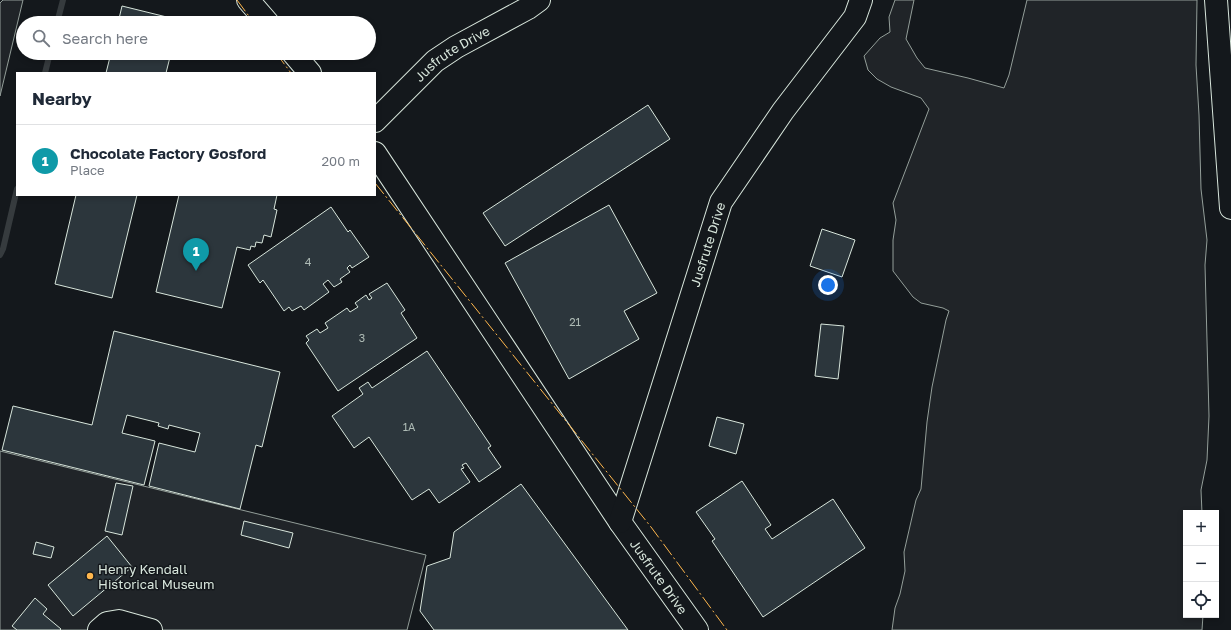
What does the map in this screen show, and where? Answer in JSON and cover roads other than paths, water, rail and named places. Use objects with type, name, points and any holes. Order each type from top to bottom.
[{"type":"main road","points":[[248,0],[262,16]]},
{"type":"main road","name":"Jusfrute Drive","points":[[376,120],[435,61],[456,47],[528,8],[539,0]]},
{"type":"main road","name":"Jusfrute Drive","points":[[620,522],[721,202],[783,111],[855,17],[861,0]]},
{"type":"main road","points":[[1216,0],[1231,208]]},
{"type":"main road","points":[[299,60],[309,72]]},
{"type":"main road","name":"Jusfrute Drive","points":[[376,155],[620,522],[697,630]]},
{"type":"main road","points":[[103,628],[119,621],[151,630]]},
{"type":"waterway","points":[[59,16],[63,0]]},
{"type":"waterway","points":[[45,72],[48,60]]},
{"type":"waterway","points":[[0,255],[3,249],[16,193]]},
{"type":"place","name":"Chocolate Factory Gosford","points":[[196,271]]},
{"type":"place","name":"Henry Kendall Historical Museum","points":[[90,576]]}]
